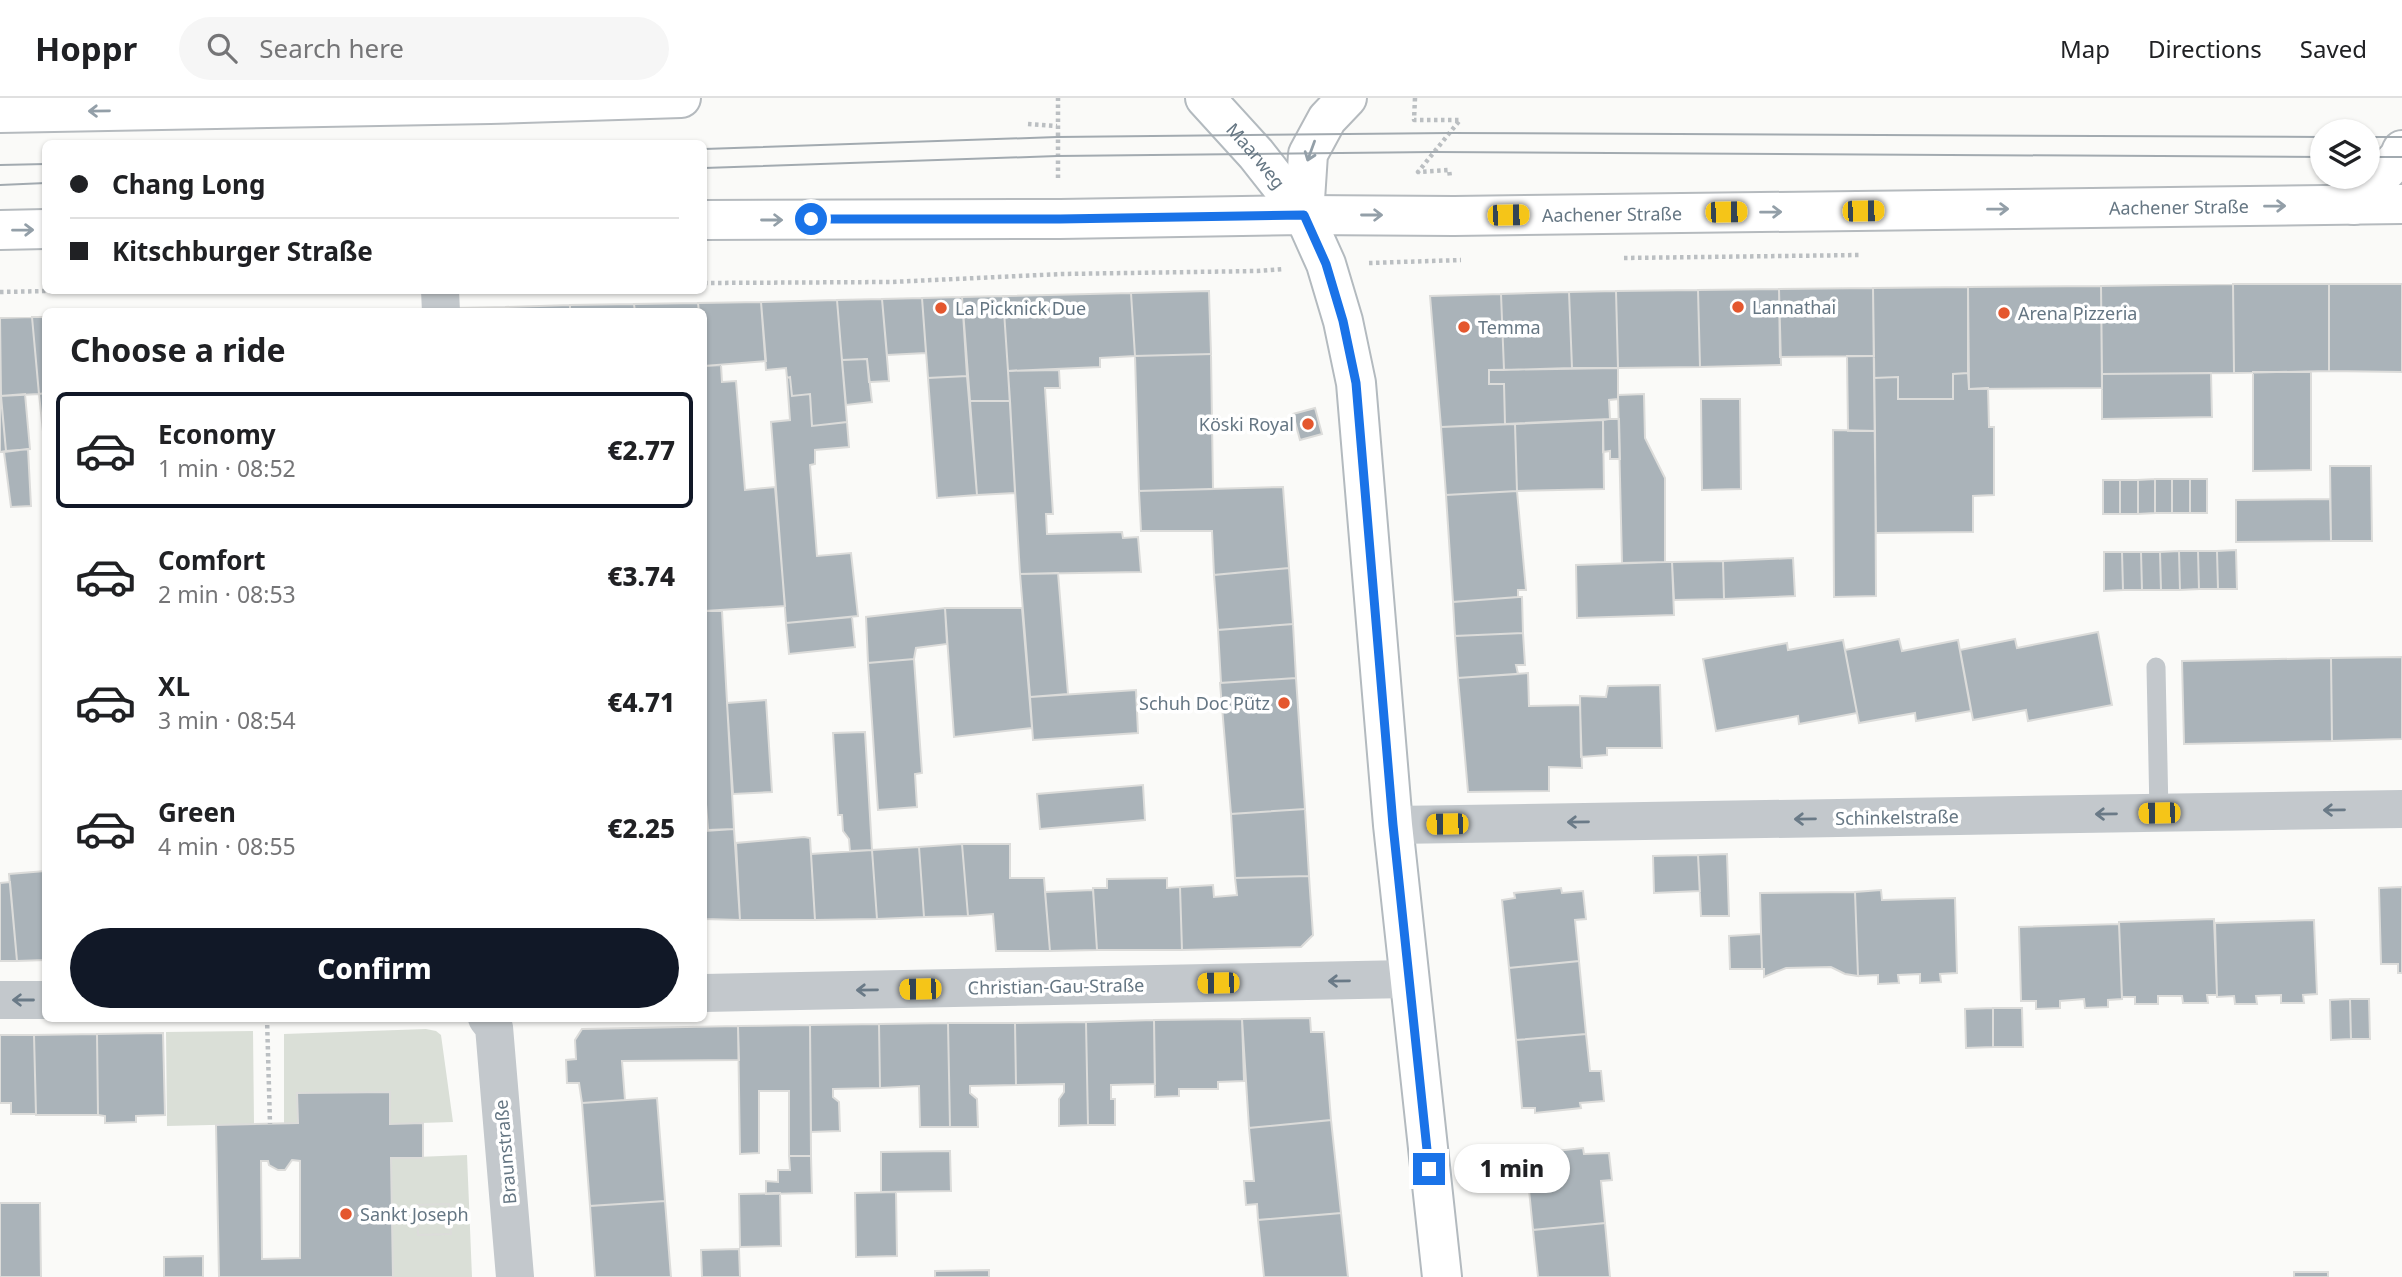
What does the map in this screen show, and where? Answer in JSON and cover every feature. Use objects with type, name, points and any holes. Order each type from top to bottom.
[{"type":"main road","points":[[0,113],[681,98]]},
{"type":"main road","name":"Maarweg","points":[[1205,98],[1256,154],[1304,215]]},
{"type":"main road","points":[[1347,98],[1327,119],[1308,154],[1304,215],[1326,264],[1343,321],[1356,383],[1393,825],[1442,1277]]},
{"type":"main road","points":[[2354,205],[2399,157],[2402,150]]},
{"type":"main road","name":"Aachener Straße","points":[[707,220],[1454,216],[2402,204]]},
{"type":"main road","points":[[0,230],[42,229]]},
{"type":"street","name":"Schinkelstraße","points":[[1393,825],[2402,809]]},
{"type":"street","name":"Christian-Gau-Straße","points":[[707,993],[1408,979]]},
{"type":"street","points":[[0,1000],[42,1000]]},
{"type":"street","name":"Braunstraße","points":[[490,1023],[515,1277]]},
{"type":"lane","points":[[2156,667],[2159,813]]},
{"type":"path","points":[[1415,98],[1414,120],[1460,120],[1418,172],[1449,170],[1454,216],[1453,260]]},
{"type":"path","points":[[1028,124],[1057,126]]},
{"type":"path","points":[[1615,258],[1861,255]]},
{"type":"path","points":[[707,283],[891,282],[1062,274],[1257,271],[1326,264],[1466,260]]},
{"type":"path","points":[[0,292],[42,291]]},
{"type":"path","points":[[267,1022],[270,1124]]},
{"type":"shaded area","points":[[426,1029],[441,1035],[453,1122],[390,1124],[389,1092],[298,1093],[298,1123],[284,1123],[284,1034]]},
{"type":"shaded area","points":[[253,1031],[254,1124],[167,1126],[166,1032]]},
{"type":"shaded area","points":[[467,1155],[472,1277],[393,1277],[391,1158]]},
{"type":"building","points":[[2233,284],[2234,373],[2102,374],[2101,286]]},
{"type":"building","points":[[2233,284],[2329,284],[2329,371],[2234,373]]},
{"type":"building","points":[[2329,284],[2402,284],[2402,372],[2329,371]]},
{"type":"building","points":[[2101,286],[2102,388],[1969,389],[1968,287]]},
{"type":"building","points":[[1968,287],[1968,373],[1953,374],[1953,399],[1898,399],[1898,377],[1874,378],[1873,288]]},
{"type":"building","points":[[1873,288],[1874,356],[1780,357],[1779,289]]},
{"type":"building","points":[[1779,289],[1781,365],[1700,367],[1698,290]]},
{"type":"building","points":[[1698,290],[1700,367],[1618,368],[1616,291]]},
{"type":"building","points":[[1209,291],[1211,354],[1135,356],[1131,293]]},
{"type":"building","points":[[1616,291],[1618,368],[1572,368],[1569,292]]},
{"type":"building","points":[[1569,292],[1572,368],[1504,370],[1501,294]]},
{"type":"building","points":[[1131,293],[1135,356],[1100,358],[1100,367],[1008,371],[1003,296]]},
{"type":"building","points":[[1501,294],[1504,370],[1489,370],[1489,384],[1504,384],[1505,424],[1441,427],[1430,296]]},
{"type":"building","points":[[1003,296],[1010,401],[970,401],[962,297]]},
{"type":"building","points":[[962,297],[967,376],[928,378],[922,298]]},
{"type":"building","points":[[922,298],[926,353],[887,355],[882,299]]},
{"type":"building","points":[[882,299],[889,381],[869,382],[867,359],[842,360],[837,300]]},
{"type":"building","points":[[837,300],[847,422],[812,426],[810,394],[792,396],[786,368],[766,370],[761,302]]},
{"type":"building","points":[[761,302],[766,361],[707,366],[707,308],[699,308],[698,303]]},
{"type":"building","points":[[698,303],[699,308],[634,308],[634,304]]},
{"type":"building","points":[[634,304],[634,308],[570,308],[570,305]]},
{"type":"building","points":[[570,305],[570,308],[506,307]]},
{"type":"building","points":[[32,317],[39,394],[1,396],[0,318]]},
{"type":"building","points":[[32,317],[42,317],[42,394],[39,394]]},
{"type":"building","points":[[1211,354],[1213,489],[1139,491],[1135,356]]},
{"type":"building","points":[[1847,356],[1874,356],[1875,431],[1848,431]]},
{"type":"building","points":[[867,359],[872,402],[846,405],[842,360]]},
{"type":"building","points":[[721,365],[722,382],[736,381],[745,490],[775,487],[785,606],[707,611],[707,366]]},
{"type":"building","points":[[1618,368],[1618,399],[1609,400],[1610,419],[1505,424],[1504,384],[1489,384],[1489,370]]},
{"type":"building","points":[[1059,370],[1060,388],[1045,388],[1053,514],[1046,514],[1047,534],[1122,532],[1123,538],[1138,537],[1141,572],[1020,574],[1008,371]]},
{"type":"building","points":[[2253,372],[2311,372],[2311,470],[2253,471]]},
{"type":"building","points":[[1968,373],[1969,389],[1988,388],[1989,427],[1994,427],[1994,495],[1973,496],[1973,532],[1876,533],[1874,378],[1898,377],[1898,399],[1953,399],[1953,374]]},
{"type":"building","points":[[2211,373],[2212,417],[2102,419],[2102,374]]},
{"type":"building","points":[[967,376],[977,495],[937,498],[928,378]]},
{"type":"building","points":[[790,377],[792,396],[810,394],[812,426],[847,422],[849,447],[815,450],[815,464],[810,465],[817,556],[851,553],[858,616],[786,623],[771,422],[790,420],[787,378]]},
{"type":"building","points":[[0,387],[6,451],[0,452]]},
{"type":"building","points":[[25,394],[30,449],[6,451],[1,396]]},
{"type":"building","points":[[39,394],[42,394],[42,422]]},
{"type":"building","points":[[1644,394],[1645,438],[1665,478],[1665,562],[1622,563],[1618,395]]},
{"type":"building","points":[[1701,399],[1740,399],[1741,489],[1702,490]]},
{"type":"building","points":[[970,401],[1010,401],[1015,493],[977,495]]},
{"type":"building","name":"Köski Royal","points":[[1315,408],[1322,434],[1300,440],[1293,414]]},
{"type":"building","points":[[1619,419],[1620,459],[1610,459],[1610,451],[1603,452],[1603,420]]},
{"type":"building","points":[[1603,420],[1604,489],[1517,491],[1515,424]]},
{"type":"building","points":[[1515,424],[1517,491],[1446,495],[1441,427]]},
{"type":"building","points":[[1833,430],[1875,431],[1876,596],[1834,597]]},
{"type":"building","points":[[28,449],[31,506],[11,507],[4,452]]},
{"type":"building","points":[[2330,466],[2371,466],[2372,541],[2331,541]]},
{"type":"building","points":[[2155,479],[2155,513],[2138,514],[2138,480]]},
{"type":"building","points":[[2155,479],[2172,479],[2172,513],[2155,513]]},
{"type":"building","points":[[2172,479],[2190,479],[2190,513],[2172,513]]},
{"type":"building","points":[[2190,479],[2207,479],[2207,513],[2190,513]]},
{"type":"building","points":[[2103,480],[2120,480],[2120,514],[2103,514]]},
{"type":"building","points":[[2120,480],[2138,480],[2138,514],[2120,514]]},
{"type":"building","points":[[1283,487],[1289,568],[1214,575],[1212,531],[1141,531],[1139,491]]},
{"type":"building","points":[[1517,491],[1526,590],[1518,590],[1518,597],[1453,602],[1446,495]]},
{"type":"building","points":[[2330,499],[2331,541],[2236,542],[2236,500]]},
{"type":"building","points":[[2236,550],[2237,589],[2218,589],[2217,551]]},
{"type":"building","points":[[2179,551],[2198,551],[2199,589],[2180,590]]},
{"type":"building","points":[[2179,551],[2180,590],[2161,590],[2160,552]]},
{"type":"building","points":[[2198,551],[2217,551],[2218,589],[2199,589]]},
{"type":"building","points":[[2104,552],[2122,552],[2123,590],[2104,591]]},
{"type":"building","points":[[2122,552],[2141,552],[2142,590],[2123,590]]},
{"type":"building","points":[[2141,552],[2160,552],[2161,590],[2142,590]]},
{"type":"building","points":[[1793,558],[1795,596],[1724,599],[1723,561]]},
{"type":"building","points":[[1723,561],[1724,599],[1674,600],[1672,562]]},
{"type":"building","points":[[1672,562],[1674,615],[1577,618],[1576,565]]},
{"type":"building","points":[[1289,568],[1293,624],[1218,630],[1214,575]]},
{"type":"building","points":[[1058,573],[1068,694],[1030,697],[1020,574]]},
{"type":"building","points":[[1522,597],[1523,633],[1455,636],[1453,602]]},
{"type":"building","points":[[945,608],[947,644],[916,648],[914,659],[868,663],[866,617]]},
{"type":"building","points":[[945,608],[1022,608],[1032,728],[954,737]]},
{"type":"building","points":[[707,611],[722,611],[734,829],[708,830]]},
{"type":"building","points":[[852,617],[855,647],[789,654],[786,623]]},
{"type":"building","points":[[1293,624],[1296,678],[1221,683],[1218,630]]},
{"type":"building","points":[[2098,632],[2112,705],[2028,721],[2026,710],[1973,720],[1960,650],[2015,639],[2017,648]]},
{"type":"building","points":[[1523,633],[1525,665],[1516,665],[1518,674],[1458,678],[1455,636]]},
{"type":"building","points":[[1899,639],[1902,651],[1958,640],[1971,711],[1916,721],[1915,713],[1859,723],[1845,650]]},
{"type":"building","points":[[1843,640],[1857,713],[1799,724],[1798,716],[1716,731],[1703,659],[1787,643],[1788,650]]},
{"type":"building","points":[[2402,657],[2402,739],[2332,741],[2331,658]]},
{"type":"building","points":[[2331,658],[2332,741],[2184,744],[2182,661]]},
{"type":"building","points":[[914,659],[922,773],[915,774],[917,807],[878,810],[868,663]]},
{"type":"building","points":[[1528,673],[1529,706],[1580,705],[1582,768],[1549,767],[1549,791],[1468,792],[1458,678]]},
{"type":"building","points":[[1296,678],[1305,809],[1231,814],[1220,683]]},
{"type":"building","points":[[1660,685],[1662,748],[1607,748],[1607,755],[1581,757],[1580,696],[1606,697],[1608,686]]},
{"type":"building","points":[[1136,690],[1138,733],[1033,740],[1030,697]]},
{"type":"building","points":[[766,700],[772,792],[733,794],[727,703]]},
{"type":"building","points":[[865,732],[872,850],[850,851],[849,839],[843,831],[842,815],[838,815],[833,733]]},
{"type":"building","points":[[1143,785],[1145,820],[1040,829],[1037,794]]},
{"type":"building","points":[[1305,809],[1309,876],[1235,878],[1231,814]]},
{"type":"building","points":[[734,829],[740,920],[707,919],[707,831]]},
{"type":"building","points":[[810,838],[815,920],[740,920],[736,843]]},
{"type":"building","points":[[962,844],[968,916],[924,917],[919,847]]},
{"type":"building","points":[[962,844],[1010,844],[1010,878],[1044,878],[1050,951],[996,951],[993,914],[968,916]]},
{"type":"building","points":[[919,847],[924,917],[877,919],[872,850]]},
{"type":"building","points":[[872,850],[877,919],[815,920],[811,854]]},
{"type":"building","points":[[1727,854],[1729,916],[1701,916],[1698,855]]},
{"type":"building","points":[[1698,855],[1700,891],[1654,893],[1653,856]]},
{"type":"building","points":[[42,871],[42,960],[17,961],[9,874]]},
{"type":"building","points":[[1309,876],[1313,935],[1301,947],[1182,950],[1180,887],[1213,885],[1214,897],[1237,895],[1235,878]]},
{"type":"building","points":[[1167,878],[1167,888],[1180,887],[1182,950],[1097,950],[1093,888],[1107,888],[1107,879]]},
{"type":"building","points":[[10,882],[17,961],[0,961],[0,883]]},
{"type":"building","points":[[2402,887],[2402,973],[2398,973],[2398,964],[2381,964],[2379,888]]},
{"type":"building","points":[[1561,888],[1562,893],[1583,891],[1586,919],[1575,920],[1579,961],[1509,968],[1502,900],[1515,898],[1514,893]]},
{"type":"building","points":[[1093,890],[1097,950],[1050,951],[1045,892]]},
{"type":"building","points":[[1881,890],[1882,900],[1955,898],[1957,973],[1940,974],[1941,982],[1920,983],[1920,974],[1898,975],[1899,983],[1878,984],[1878,975],[1858,976],[1855,892]]},
{"type":"building","points":[[1855,892],[1858,976],[1845,974],[1831,967],[1786,968],[1764,977],[1760,893]]},
{"type":"building","points":[[2214,919],[2217,995],[2207,995],[2208,1003],[2183,1003],[2182,996],[2158,996],[2158,1004],[2135,1004],[2135,997],[2122,997],[2119,922]]},
{"type":"building","points":[[2314,920],[2317,994],[2303,995],[2304,1003],[2281,1003],[2281,995],[2256,996],[2257,1004],[2235,1004],[2234,996],[2217,997],[2215,923]]},
{"type":"building","points":[[2119,924],[2122,999],[2108,1000],[2108,1007],[2085,1008],[2084,999],[2060,1001],[2060,1008],[2036,1009],[2036,1001],[2021,1001],[2019,927]]},
{"type":"building","points":[[1761,934],[1762,969],[1730,969],[1729,936]]},
{"type":"building","points":[[1579,961],[1586,1034],[1516,1040],[1509,968]]},
{"type":"building","points":[[2350,999],[2369,999],[2370,1039],[2351,1039]]},
{"type":"building","points":[[2350,999],[2351,1039],[2331,1040],[2330,1000]]},
{"type":"building","points":[[1993,1008],[2022,1008],[2023,1047],[1993,1047]]},
{"type":"building","points":[[1993,1008],[1993,1047],[1966,1048],[1965,1009]]},
{"type":"building","points":[[1310,1018],[1311,1032],[1324,1032],[1331,1120],[1249,1128],[1242,1019]]},
{"type":"building","points":[[1242,1019],[1244,1081],[1218,1082],[1218,1089],[1179,1089],[1179,1096],[1155,1097],[1154,1020]]},
{"type":"building","points":[[1154,1020],[1155,1084],[1111,1085],[1111,1099],[1115,1099],[1115,1125],[1088,1125],[1086,1022]]},
{"type":"building","points":[[1086,1022],[1088,1125],[1059,1126],[1059,1099],[1064,1092],[1064,1084],[1016,1085],[1015,1023]]},
{"type":"building","points":[[948,1023],[1015,1023],[1016,1085],[970,1086],[970,1093],[977,1099],[978,1127],[950,1127]]},
{"type":"building","points":[[948,1023],[950,1127],[920,1127],[919,1086],[880,1088],[879,1024]]},
{"type":"building","points":[[879,1024],[880,1088],[833,1089],[833,1097],[839,1102],[840,1131],[811,1132],[810,1025]]},
{"type":"building","points":[[810,1025],[811,1156],[789,1156],[789,1091],[759,1091],[759,1153],[740,1154],[738,1026]]},
{"type":"building","points":[[738,1026],[739,1060],[622,1061],[625,1100],[582,1103],[579,1083],[567,1083],[566,1060],[576,1059],[575,1040],[582,1029]]},
{"type":"building","points":[[163,1033],[165,1115],[136,1116],[136,1122],[105,1123],[105,1116],[98,1115],[97,1034]]},
{"type":"building","points":[[97,1034],[98,1115],[36,1115],[34,1035]]},
{"type":"building","points":[[1586,1034],[1590,1071],[1601,1071],[1604,1101],[1580,1103],[1581,1108],[1535,1113],[1535,1108],[1522,1108],[1516,1040]]},
{"type":"building","points":[[0,1035],[34,1035],[36,1114],[11,1114],[11,1103],[0,1103]]},
{"type":"building","name":"Sankt Joseph","points":[[390,1092],[390,1124],[423,1123],[423,1158],[391,1158],[393,1277],[219,1277],[216,1125],[298,1123],[297,1093]],"holes":[[[292,1160],[300,1161],[300,1258],[262,1259],[261,1161],[268,1161],[269,1165],[278,1170],[285,1170]]]},
{"type":"building","points":[[657,1098],[665,1201],[590,1206],[582,1103]]},
{"type":"building","points":[[1331,1120],[1341,1213],[1258,1220],[1257,1204],[1246,1205],[1244,1181],[1254,1181],[1249,1128]]},
{"type":"building","points":[[1583,1148],[1584,1154],[1609,1153],[1612,1180],[1601,1181],[1605,1223],[1533,1230],[1526,1160],[1538,1159],[1537,1153]]},
{"type":"building","points":[[950,1151],[951,1191],[881,1192],[881,1152]]},
{"type":"building","points":[[789,1156],[811,1156],[812,1193],[766,1194],[766,1181],[778,1182],[778,1170],[790,1170]]},
{"type":"building","points":[[896,1192],[897,1256],[856,1257],[855,1193]]},
{"type":"building","points":[[780,1193],[781,1246],[740,1247],[739,1194]]},
{"type":"building","points":[[665,1201],[671,1277],[595,1277],[590,1206]]},
{"type":"building","points":[[0,1203],[40,1203],[41,1277],[0,1277]]},
{"type":"building","name":"Sankt Joseph","points":[[449,1204],[451,1234],[418,1235],[417,1205]]},
{"type":"building","name":"Sankt Joseph","points":[[449,1204],[451,1234],[418,1235],[417,1205]]},
{"type":"building","points":[[1341,1213],[1348,1277],[1264,1277],[1258,1220]]},
{"type":"building","points":[[1605,1223],[1610,1277],[1538,1277],[1533,1230]]},
{"type":"building","points":[[739,1249],[740,1277],[702,1277],[701,1250]]},
{"type":"building","points":[[203,1256],[203,1277],[164,1277],[164,1257]]},
{"type":"building","points":[[989,1270],[989,1277],[935,1277],[935,1271]]},
{"type":"building","points":[[2294,1272],[2328,1272],[2328,1277],[2294,1277]]},
{"type":"tram line","points":[[707,149],[1057,137],[1450,133],[2310,137]]},
{"type":"tram line","points":[[2380,137],[2402,137]]},
{"type":"tram line","points":[[707,168],[1057,156],[1434,152],[2310,157]]},
{"type":"tram line","points":[[2380,157],[2402,157]]},
{"type":"tram line","points":[[0,165],[42,164]]},
{"type":"tram line","points":[[0,185],[42,183]]},
{"type":"place","name":"Lannathai","points":[[1738,307]]},
{"type":"place","name":"La Picknick Due","points":[[941,308]]},
{"type":"place","name":"Arena Pizzeria","points":[[2004,313]]},
{"type":"place","name":"Temma","points":[[1464,327]]},
{"type":"place","name":"Köski Royal","points":[[1308,424]]},
{"type":"place","name":"Schuh Doc Pütz","points":[[1284,703]]},
{"type":"place","name":"Sankt Joseph","points":[[346,1214]]},
{"type":"route","points":[[811,219],[1304,215],[1326,264],[1343,321],[1356,383],[1393,825],[1429,1169]]}]
